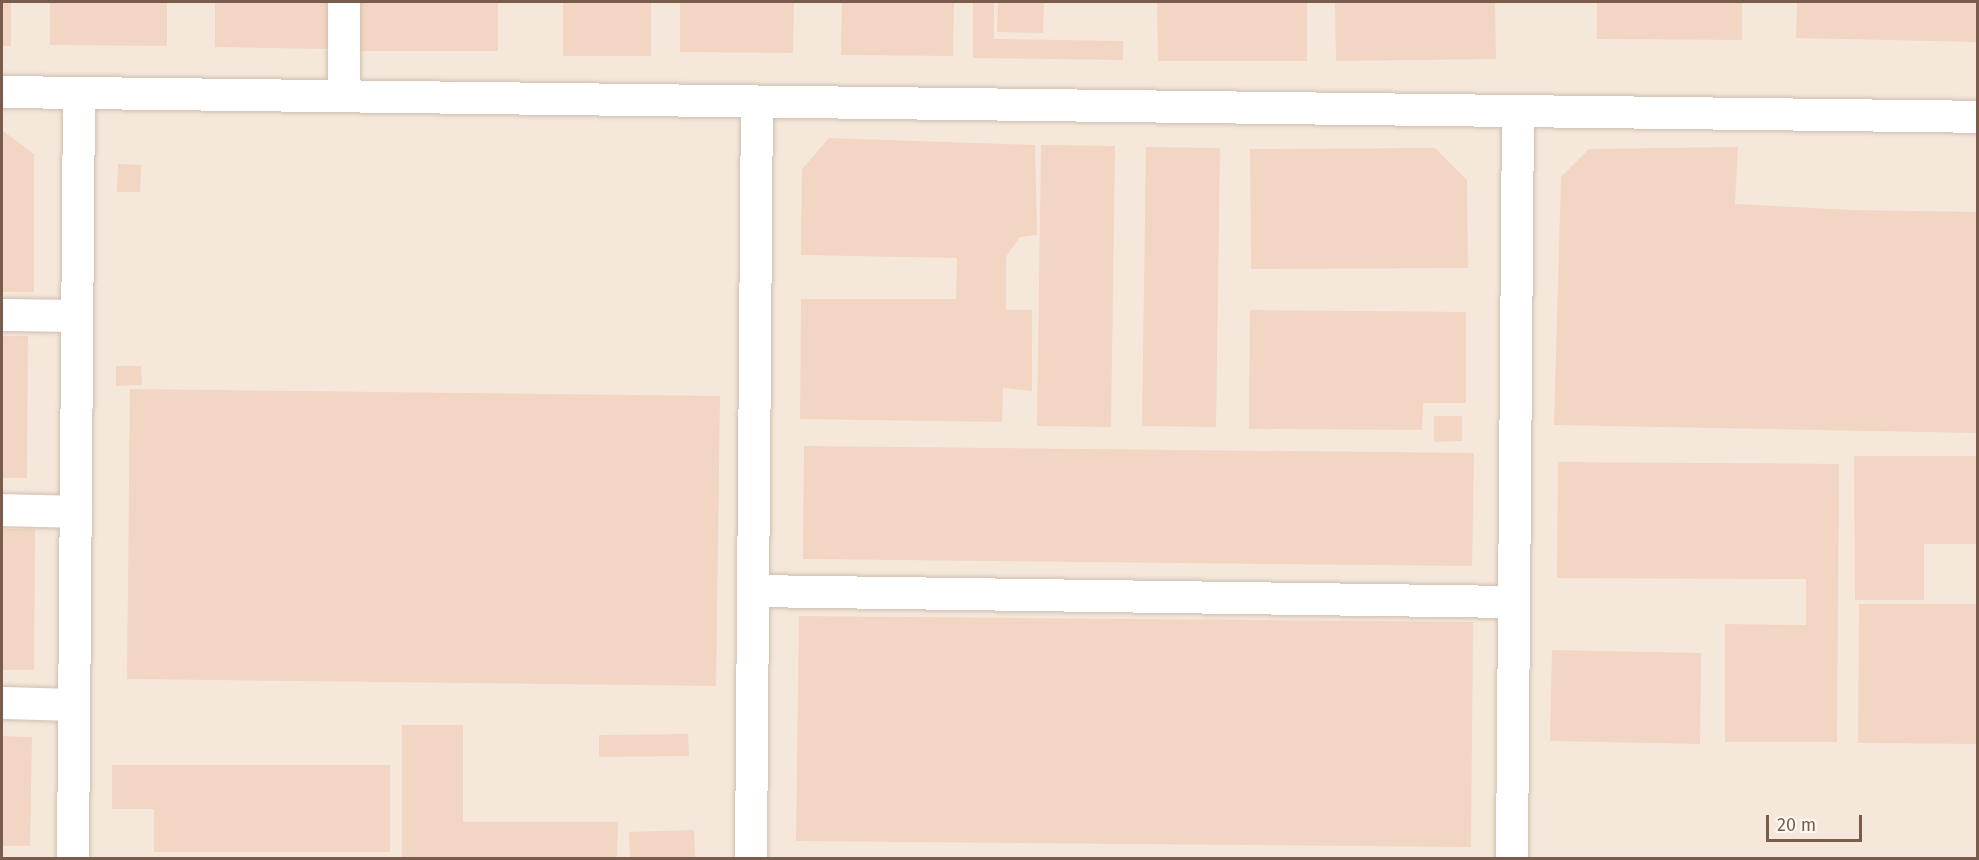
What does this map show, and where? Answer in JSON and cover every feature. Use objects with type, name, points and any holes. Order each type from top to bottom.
[{"type":"lane","points":[[344,2],[344,96]]},
{"type":"lane","points":[[2,92],[1977,117]]},
{"type":"lane","points":[[73,858],[78,93]]},
{"type":"lane","points":[[751,858],[757,102]]},
{"type":"lane","points":[[1512,858],[1518,111]]},
{"type":"lane","points":[[2,315],[77,316]]},
{"type":"lane","points":[[2,510],[76,512]]},
{"type":"lane","points":[[753,591],[1514,602]]},
{"type":"lane","points":[[2,703],[74,705]]},
{"type":"shaded area","points":[[2,2],[1977,2],[1977,858],[2,858]]},
{"type":"building","points":[[2,2],[11,2],[11,46],[2,46]]},
{"type":"building","points":[[50,2],[167,2],[167,46],[50,45]]},
{"type":"building","points":[[215,2],[333,2],[332,49],[215,47]]},
{"type":"building","points":[[358,2],[498,2],[498,51],[358,51]]},
{"type":"building","points":[[563,2],[651,2],[651,56],[563,56]]},
{"type":"building","points":[[680,2],[794,2],[793,53],[680,52]]},
{"type":"building","points":[[842,2],[954,2],[953,56],[841,55]]},
{"type":"building","points":[[973,2],[994,2],[994,39],[1123,41],[1123,60],[973,58]]},
{"type":"building","points":[[998,2],[1044,2],[1043,33],[997,32]]},
{"type":"building","points":[[1157,2],[1307,2],[1307,61],[1158,61]]},
{"type":"building","points":[[1335,2],[1495,2],[1496,59],[1336,61]]},
{"type":"building","points":[[1597,2],[1742,2],[1742,40],[1597,39]]},
{"type":"building","points":[[1797,2],[1978,2],[1978,42],[1796,38]]},
{"type":"building","points":[[2,130],[34,154],[34,292],[2,292]]},
{"type":"building","points":[[829,138],[1035,145],[1037,235],[1020,237],[1006,257],[1006,310],[1032,310],[1032,391],[1003,388],[1002,422],[800,419],[801,299],[956,299],[957,258],[801,255],[802,169]]},
{"type":"building","points":[[1041,145],[1115,146],[1111,427],[1037,426]]},
{"type":"building","points":[[1146,147],[1220,148],[1216,427],[1142,426]]},
{"type":"building","points":[[1738,147],[1735,204],[1852,210],[1978,212],[1978,433],[1554,425],[1561,177],[1589,149]]},
{"type":"building","points":[[1435,148],[1467,180],[1468,268],[1251,269],[1250,149]]},
{"type":"building","points":[[118,164],[141,165],[140,192],[117,192]]},
{"type":"building","points":[[1250,310],[1466,312],[1466,403],[1423,403],[1422,430],[1249,429]]},
{"type":"building","points":[[2,336],[28,336],[27,478],[2,478]]},
{"type":"building","points":[[116,366],[141,366],[142,385],[116,386]]},
{"type":"building","points":[[130,389],[720,396],[716,686],[127,679]]},
{"type":"building","points":[[1434,416],[1462,416],[1462,441],[1434,442]]},
{"type":"building","points":[[804,446],[1474,453],[1472,566],[803,559]]},
{"type":"building","points":[[1854,456],[1978,456],[1978,544],[1924,544],[1924,600],[1855,600]]},
{"type":"building","points":[[1558,462],[1839,464],[1837,742],[1725,742],[1725,624],[1806,625],[1806,579],[1557,578]]},
{"type":"building","points":[[2,529],[35,529],[34,670],[2,670]]},
{"type":"building","points":[[1859,604],[1978,604],[1978,744],[1858,743]]},
{"type":"building","points":[[799,616],[1473,622],[1471,847],[796,841]]},
{"type":"building","points":[[1552,650],[1701,653],[1700,744],[1550,741]]},
{"type":"building","points":[[402,725],[463,725],[463,822],[618,822],[617,858],[402,858]]},
{"type":"building","points":[[688,734],[689,756],[599,757],[599,735]]},
{"type":"building","points":[[2,736],[32,737],[30,846],[2,846]]},
{"type":"building","points":[[112,765],[390,765],[390,852],[154,852],[154,809],[112,809]]},
{"type":"building","points":[[694,830],[695,858],[630,858],[629,832]]}]
